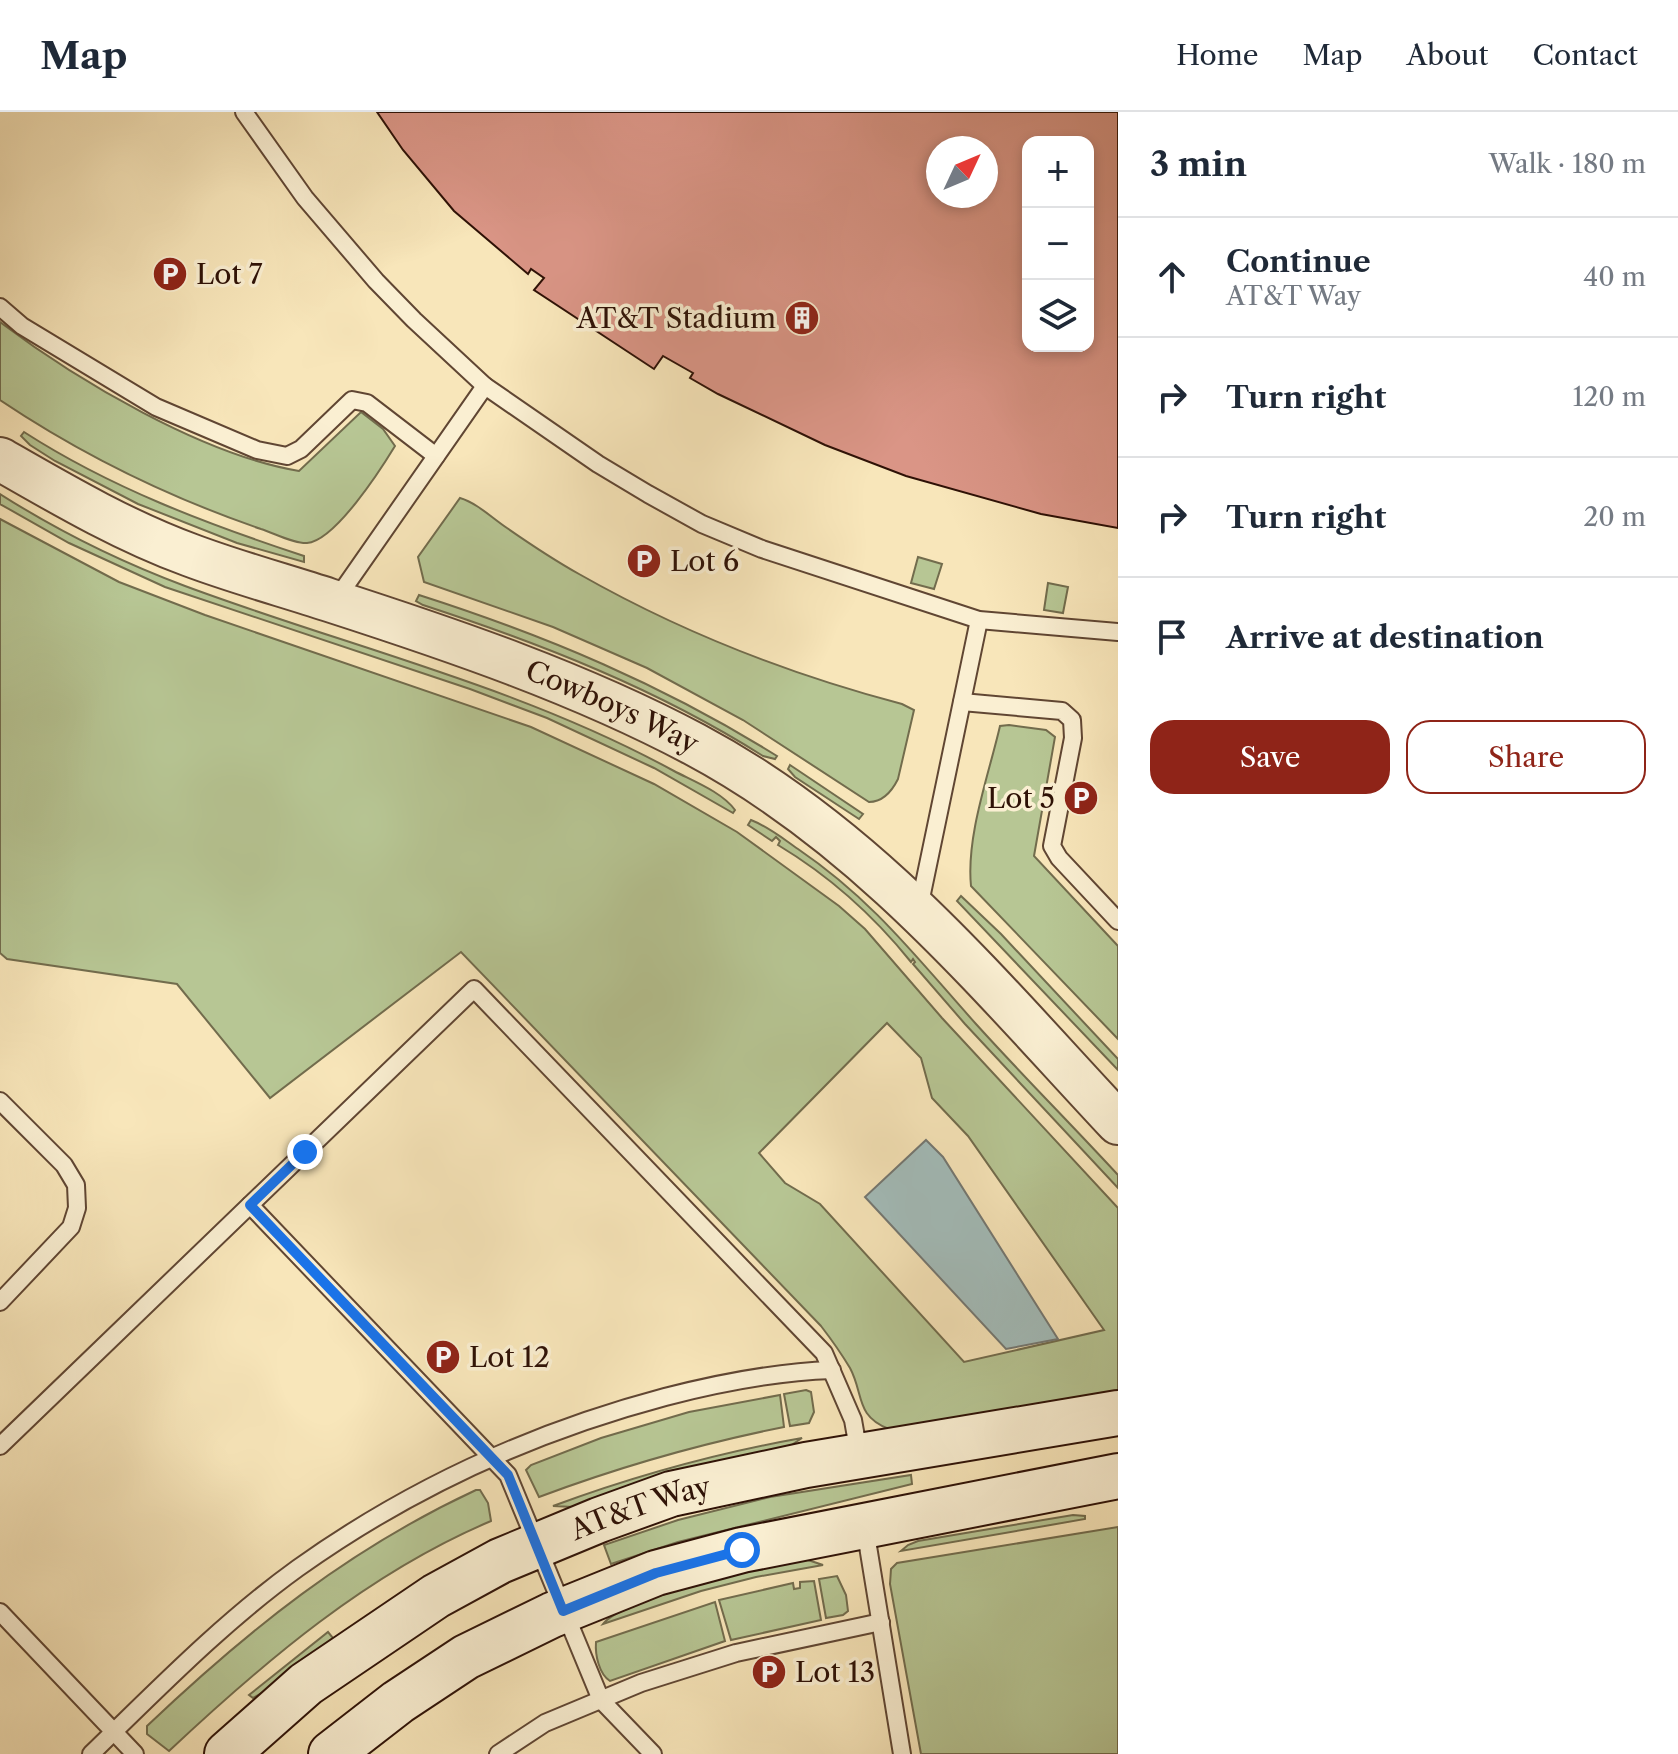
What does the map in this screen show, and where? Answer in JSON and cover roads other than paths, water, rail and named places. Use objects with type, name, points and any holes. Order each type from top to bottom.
[{"type":"main road","name":"AT&T Way","points":[[227,1754],[306,1684],[436,1596],[500,1561],[671,1494],[806,1465],[1118,1413]]},
{"type":"main road","points":[[331,1754],[386,1710],[466,1657],[563,1611],[656,1573],[742,1550],[1118,1476]]},
{"type":"street","name":"Cowboys Way","points":[[0,459],[93,511],[188,555],[515,664],[609,702],[695,745],[797,809],[857,854],[919,910],[1118,1123]]},
{"type":"lane","points":[[244,112],[305,198],[376,281],[485,386],[598,464],[702,524],[821,570],[979,620],[1118,632]]},
{"type":"lane","points":[[0,307],[22,326],[156,407],[257,450],[287,456],[301,449],[352,400],[367,403],[436,456]]},
{"type":"lane","points":[[334,602],[485,386]]},
{"type":"lane","points":[[919,910],[979,620]]},
{"type":"lane","points":[[962,702],[1062,711],[1072,720],[1073,738],[1052,846],[1059,858],[1118,921]]},
{"type":"lane","points":[[0,1446],[474,989],[824,1353],[853,1420],[859,1457]]},
{"type":"lane","points":[[0,1101],[64,1165],[76,1185],[77,1208],[71,1227],[0,1302]]},
{"type":"lane","points":[[250,1205],[508,1475],[601,1700],[653,1754]]},
{"type":"lane","points":[[91,1754],[217,1634],[297,1569],[409,1498],[491,1457],[576,1423],[688,1391],[803,1371],[832,1370]]},
{"type":"lane","points":[[865,1526],[902,1754]]},
{"type":"lane","points":[[0,1612],[135,1754]]},
{"type":"lane","points":[[498,1754],[545,1723],[641,1683],[736,1653],[881,1622]]},
{"type":"water","points":[[926,1140],[943,1157],[1058,1339],[1006,1349],[865,1197]]},
{"type":"place","name":"Lot 7","points":[[170,274]]},
{"type":"place","name":"AT&T Stadium","points":[[802,318]]},
{"type":"place","name":"Lot 6","points":[[644,561]]},
{"type":"place","name":"Lot 5","points":[[1081,798]]},
{"type":"place","name":"Lot 12","points":[[443,1357]]},
{"type":"place","name":"Lot 13","points":[[769,1672]]}]
